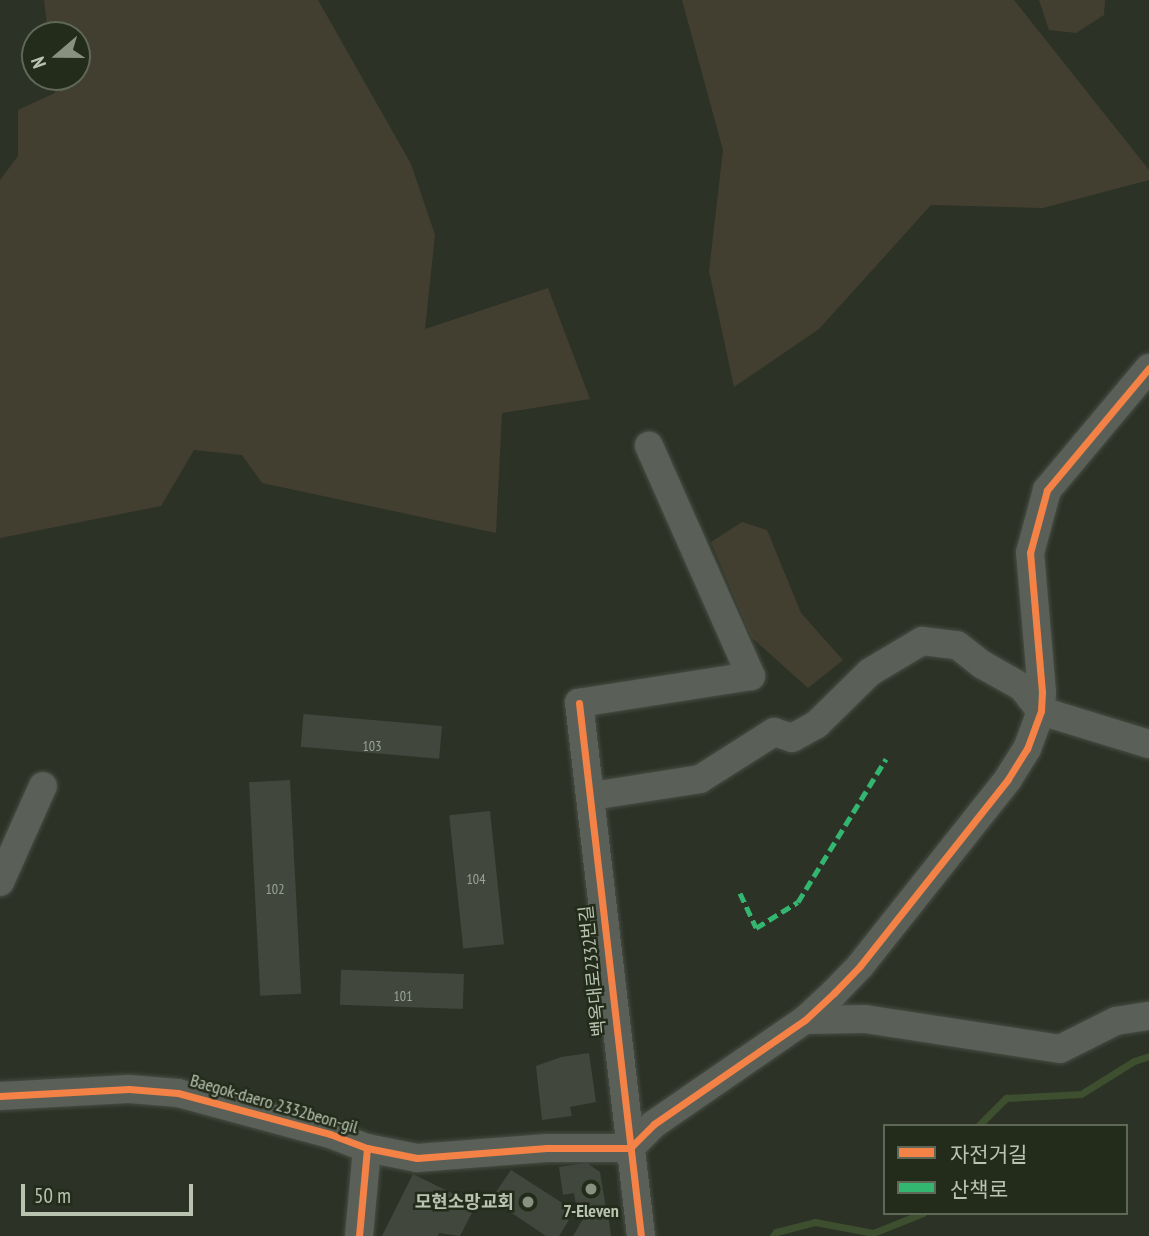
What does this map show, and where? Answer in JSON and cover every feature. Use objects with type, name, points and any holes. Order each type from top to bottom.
[{"type":"street","points":[[366,1148],[418,1158],[547,1148],[630,1147],[654,1124],[805,1020],[860,966],[940,861],[1008,779],[1027,749],[1041,711],[1030,553],[1048,490],[1149,368]]},
{"type":"street","name":"백옥대로2332번길","points":[[640,1236],[592,796],[579,703],[751,676],[649,446]]},
{"type":"street","points":[[592,796],[700,779],[774,732],[792,738],[817,724],[870,672],[922,641],[957,645],[983,665],[1021,687],[1041,711],[1149,744]]},
{"type":"street","points":[[0,882],[43,786]]},
{"type":"street","points":[[805,1020],[865,1019],[1060,1049],[1116,1021],[1149,1016]]},
{"type":"street","name":"Baegok-daero 2332beon-gil","points":[[0,1096],[129,1089],[178,1093],[330,1134],[366,1148],[359,1236]]},
{"type":"shaded area","points":[[44,0],[318,0],[411,164],[435,235],[425,329],[548,288],[590,399],[502,413],[496,533],[262,483],[242,455],[194,450],[161,506],[0,538],[0,180],[18,156],[18,110],[55,91],[91,91],[91,21],[46,21]]},
{"type":"shaded area","points":[[682,0],[1014,0],[1149,170],[1149,180],[1043,208],[931,205],[819,329],[734,387],[709,271],[723,150]]},
{"type":"shaded area","points":[[1039,0],[1105,0],[1104,15],[1076,33],[1049,30]]},
{"type":"shaded area","points":[[742,522],[767,530],[801,613],[843,660],[808,688],[751,637],[711,542]]},
{"type":"building","points":[[304,714],[442,726],[439,759],[301,747]]},
{"type":"building","points":[[290,780],[301,994],[260,996],[249,782]]},
{"type":"building","points":[[490,811],[504,944],[463,949],[449,815]]},
{"type":"building","points":[[341,970],[464,974],[463,1009],[340,1005]]},
{"type":"building","points":[[589,1053],[596,1102],[570,1107],[572,1116],[542,1120],[536,1066],[561,1057]]},
{"type":"building","points":[[587,1163],[600,1172],[606,1208],[577,1212],[574,1193],[563,1195],[559,1167]]},
{"type":"building","name":"모현소망교회","points":[[511,1170],[564,1204],[569,1220],[559,1236],[546,1236],[491,1199]]},
{"type":"building","points":[[413,1174],[476,1205],[460,1236],[439,1233],[438,1236],[382,1236]]},
{"type":"building","points":[[608,1214],[611,1236],[573,1236],[583,1219]]},
{"type":"waterway","points":[[980,1124],[1006,1098],[1081,1094],[1134,1061],[1149,1056]]},
{"type":"waterway","points":[[773,1236],[776,1232],[815,1222],[873,1233],[918,1215]]},
{"type":"marked path","points":[[740,893],[756,928],[798,902],[886,759]]},
{"type":"cycle path","points":[[367,1148],[417,1158],[547,1148],[630,1148],[654,1124],[805,1020],[834,993],[860,966],[1008,779],[1027,749],[1041,711],[1042,692],[1030,553],[1047,490],[1149,368]]},
{"type":"cycle path","points":[[579,703],[641,1236]]},
{"type":"cycle path","points":[[0,1096],[129,1089],[178,1093],[330,1134],[367,1148],[359,1236]]},
{"type":"place","name":"7-Eleven","points":[[591,1189]]},
{"type":"place","name":"모현소망교회","points":[[528,1202]]}]
